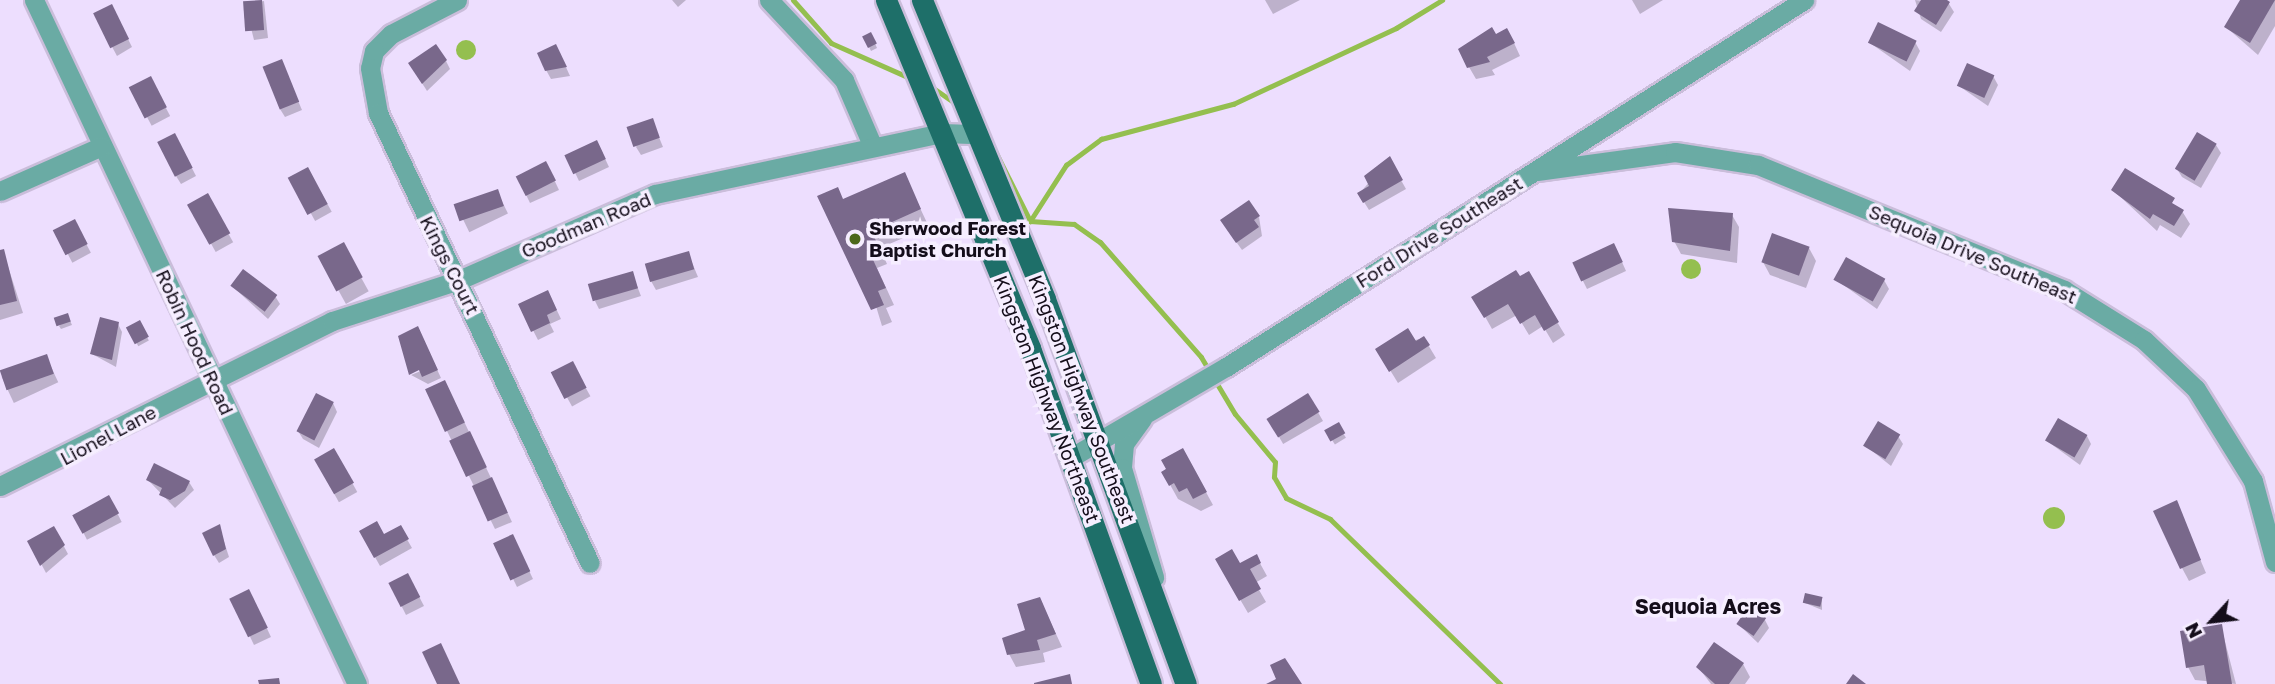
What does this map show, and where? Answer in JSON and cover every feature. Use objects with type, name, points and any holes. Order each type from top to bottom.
[{"type":"main road","name":"Kingston Highway Northeast","points":[[886,0],[942,133],[1070,458],[1151,684]]},
{"type":"main road","name":"Kingston Highway Southeast","points":[[922,0],[1099,441],[1186,684]]},
{"type":"street","name":"Robin Hood Road","points":[[34,0],[358,684]]},
{"type":"street","name":"Kings Court","points":[[457,0],[391,34],[374,51],[370,68],[378,113],[398,163],[459,280],[590,563]]},
{"type":"street","points":[[769,0],[844,80],[873,147]]},
{"type":"street","name":"Ford Drive Southeast","points":[[1070,458],[1537,171],[1804,0]]},
{"type":"street","name":"Goodman Road","points":[[213,380],[332,321],[459,280],[655,194],[942,133],[978,134]]},
{"type":"street","points":[[0,191],[102,146]]},
{"type":"street","name":"Sequoia Drive Southeast","points":[[1537,171],[1664,152],[1758,165],[2064,290],[2144,340],[2196,389],[2253,481],[2275,562]]},
{"type":"street","name":"Lionel Lane","points":[[0,486],[213,380]]},
{"type":"street","points":[[1147,412],[1124,444],[1122,468],[1165,626]]},
{"type":"shaded area","points":[[466,40],[473,43],[476,50],[473,57],[466,60],[459,57],[456,50],[459,43]]},
{"type":"shaded area","points":[[1691,259],[1698,262],[1701,269],[1698,276],[1691,279],[1684,276],[1681,269],[1684,262]]},
{"type":"shaded area","points":[[2054,507],[2062,510],[2065,518],[2062,526],[2054,529],[2046,526],[2043,518],[2046,510]]},
{"type":"building","points":[[262,0],[264,30],[245,31],[243,1]]},
{"type":"building","points":[[1921,0],[1950,2],[1936,25],[1914,11]]},
{"type":"building","points":[[2240,0],[2275,0],[2250,43],[2224,27]]},
{"type":"building","points":[[112,4],[129,39],[110,48],[93,13]]},
{"type":"building","points":[[1878,22],[1917,41],[1907,62],[1868,43]]},
{"type":"building","points":[[1492,27],[1496,34],[1507,28],[1515,43],[1487,57],[1490,62],[1467,68],[1458,49]]},
{"type":"building","points":[[871,32],[877,44],[868,48],[862,37]]},
{"type":"building","points":[[436,44],[447,60],[422,84],[408,63]]},
{"type":"building","points":[[556,44],[567,67],[545,71],[537,53]]},
{"type":"building","points":[[282,59],[299,102],[280,110],[263,67]]},
{"type":"building","points":[[1967,63],[1994,75],[1984,98],[1957,86]]},
{"type":"building","points":[[151,76],[167,107],[145,119],[129,87]]},
{"type":"building","points":[[653,118],[660,138],[633,147],[627,127]]},
{"type":"building","points":[[2197,132],[2217,144],[2195,181],[2175,169]]},
{"type":"building","points":[[175,133],[193,168],[175,177],[157,142]]},
{"type":"building","points":[[597,140],[606,159],[573,174],[564,155]]},
{"type":"building","points":[[1390,156],[1403,180],[1363,203],[1357,193],[1369,186],[1364,176]]},
{"type":"building","points":[[546,161],[556,181],[526,196],[516,176]]},
{"type":"building","points":[[308,167],[328,204],[307,215],[288,178]]},
{"type":"building","points":[[2125,168],[2175,198],[2172,203],[2184,210],[2174,226],[2153,214],[2150,219],[2111,190]]},
{"type":"building","name":"Sherwood Forest Baptist Church","points":[[905,172],[921,209],[872,231],[878,246],[869,251],[886,288],[878,291],[884,305],[871,310],[817,196],[838,187],[843,199]]},
{"type":"building","points":[[498,189],[504,206],[459,221],[454,204]]},
{"type":"building","points":[[208,193],[230,233],[209,245],[187,205]]},
{"type":"building","points":[[1249,200],[1260,216],[1254,220],[1259,227],[1236,243],[1220,220]]},
{"type":"building","points":[[1668,208],[1733,213],[1730,251],[1672,242]]},
{"type":"building","points":[[75,219],[88,244],[65,255],[53,230]]},
{"type":"building","points":[[1772,233],[1810,247],[1799,276],[1761,262]]},
{"type":"building","points":[[344,242],[363,277],[336,291],[318,256]]},
{"type":"building","points":[[1614,243],[1623,262],[1581,281],[1572,262]]},
{"type":"building","points":[[4,249],[17,301],[0,305],[0,250]]},
{"type":"building","points":[[689,251],[694,269],[650,282],[645,264]]},
{"type":"building","points":[[1846,257],[1885,279],[1873,302],[1833,280]]},
{"type":"building","points":[[243,269],[277,295],[265,312],[230,286]]},
{"type":"building","points":[[1516,270],[1520,276],[1529,271],[1559,322],[1544,331],[1535,315],[1520,324],[1508,304],[1484,318],[1471,297]]},
{"type":"building","points":[[633,271],[638,288],[593,301],[588,284]]},
{"type":"building","points":[[548,290],[557,310],[547,315],[550,323],[531,332],[518,304]]},
{"type":"building","points":[[68,313],[71,322],[57,326],[54,318]]},
{"type":"building","points":[[100,317],[119,322],[112,360],[90,354]]},
{"type":"building","points":[[140,320],[149,337],[135,344],[126,328]]},
{"type":"building","points":[[418,326],[438,370],[422,377],[419,370],[409,375],[398,336]]},
{"type":"building","points":[[1408,328],[1416,341],[1424,336],[1430,345],[1389,372],[1375,349]]},
{"type":"building","points":[[47,354],[54,374],[7,390],[0,370]]},
{"type":"building","points":[[573,361],[587,388],[564,399],[551,372]]},
{"type":"building","points":[[445,380],[465,423],[445,432],[425,389]]},
{"type":"building","points":[[316,393],[334,402],[314,440],[296,431]]},
{"type":"building","points":[[1308,393],[1320,412],[1278,438],[1266,419]]},
{"type":"building","points":[[2058,418],[2087,435],[2074,458],[2045,441]]},
{"type":"building","points":[[1878,421],[1900,434],[1885,459],[1863,446]]},
{"type":"building","points":[[1339,422],[1345,433],[1330,442],[1324,430]]},
{"type":"building","points":[[470,431],[487,467],[466,477],[449,441]]},
{"type":"building","points":[[334,448],[354,483],[334,494],[314,460]]},
{"type":"building","points":[[1183,448],[1207,492],[1193,499],[1187,488],[1179,492],[1174,483],[1169,486],[1161,472],[1166,469],[1161,460]]},
{"type":"building","points":[[154,463],[190,481],[185,491],[170,500],[159,495],[162,488],[146,480]]},
{"type":"building","points":[[492,477],[508,513],[488,522],[472,486]]},
{"type":"building","points":[[109,495],[119,513],[82,534],[72,515]]},
{"type":"building","points":[[2177,500],[2201,560],[2180,569],[2153,511]]},
{"type":"building","points":[[377,521],[384,534],[401,525],[409,539],[374,558],[359,531]]},
{"type":"building","points":[[220,524],[226,549],[213,556],[202,533]]},
{"type":"building","points":[[54,526],[65,545],[40,566],[27,541]]},
{"type":"building","points":[[513,534],[530,571],[510,580],[493,543]]},
{"type":"building","points":[[1232,549],[1240,563],[1257,554],[1261,563],[1250,569],[1261,589],[1239,601],[1215,559]]},
{"type":"building","points":[[408,573],[420,597],[401,607],[388,583]]},
{"type":"building","points":[[249,589],[268,628],[248,637],[229,599]]},
{"type":"building","points":[[1805,593],[1823,597],[1820,607],[1803,603]]},
{"type":"building","points":[[1040,597],[1056,634],[1037,640],[1040,650],[1007,655],[1002,638],[1025,630],[1017,604]]},
{"type":"building","points":[[1749,606],[1766,618],[1754,636],[1736,624]]},
{"type":"building","points":[[2222,624],[2232,684],[2207,684],[2204,665],[2186,668],[2180,631]]},
{"type":"building","points":[[1714,642],[1744,663],[1729,684],[1715,684],[1696,667]]},
{"type":"building","points":[[441,643],[460,684],[437,684],[422,652]]},
{"type":"building","points":[[1285,658],[1302,684],[1266,684],[1276,679],[1270,665]]},
{"type":"building","points":[[1070,674],[1072,684],[1034,684],[1034,683]]},
{"type":"building","points":[[1853,674],[1866,684],[1846,684]]},
{"type":"building","points":[[279,678],[280,684],[259,684],[258,680]]},
{"type":"waterway","points":[[793,0],[831,43],[910,78]]},
{"type":"waterway","points":[[1030,221],[1066,165],[1101,139],[1233,104],[1396,28],[1442,0]]},
{"type":"waterway","points":[[926,83],[955,103]]},
{"type":"waterway","points":[[985,131],[1030,221]]},
{"type":"waterway","points":[[1030,221],[1074,224],[1100,242],[1201,357],[1235,414],[1275,462],[1274,477],[1286,498],[1330,519],[1500,684]]},
{"type":"place","name":"Sherwood Forest Baptist Church","points":[[855,239]]},
{"type":"district","name":"Sequoia Acres","points":[[1708,606]]}]
